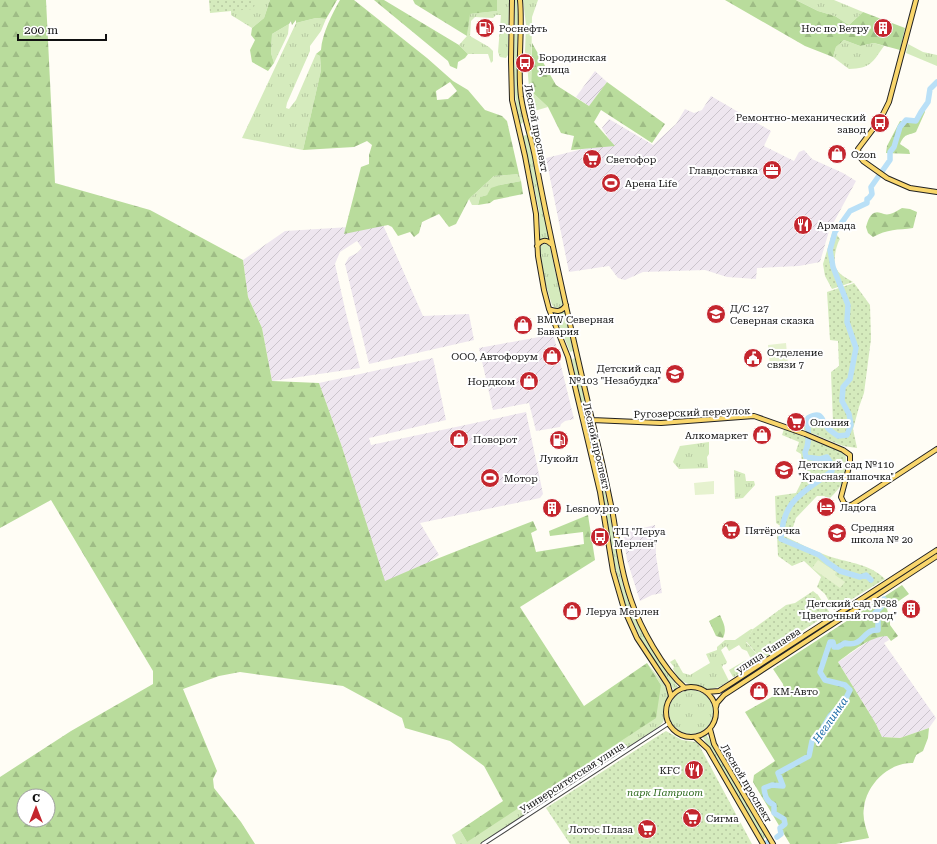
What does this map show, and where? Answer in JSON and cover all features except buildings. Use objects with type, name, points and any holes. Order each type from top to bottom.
[{"type":"main road","name":"Лесной проспект","points":[[512,0],[512,95],[536,214],[537,246],[541,278],[549,310],[568,357],[603,507],[613,571],[624,609],[638,638],[668,685],[671,696]]},
{"type":"main road","name":"Лесной проспект","points":[[520,0],[522,20],[520,79],[521,97],[552,244],[610,500],[619,558],[635,612],[661,658],[676,680],[685,688]]},
{"type":"main road","points":[[916,0],[889,102],[880,120],[858,149],[859,156],[878,172],[910,188],[937,192]]},
{"type":"main road","points":[[518,126],[521,127],[527,124]]},
{"type":"main road","points":[[520,136],[526,133],[529,134]]},
{"type":"main road","points":[[537,246],[544,240],[552,244]]},
{"type":"main road","points":[[549,310],[560,311],[564,309],[566,305]]},
{"type":"main road","points":[[568,357],[573,354],[577,354]]},
{"type":"main road","name":"Ругозерский переулок","points":[[592,420],[661,423],[754,416],[769,421],[805,434],[843,450],[850,455],[850,463],[841,497],[848,506],[937,449]]},
{"type":"main road","points":[[593,462],[596,464],[601,460]]},
{"type":"main road","name":"улица Чапаева","points":[[706,692],[719,691],[734,682],[937,550]]},
{"type":"main road","name":"улица Чапаева","points":[[716,707],[717,702],[724,695],[937,556]]},
{"type":"main road","points":[[624,609],[629,610],[633,606]]},
{"type":"main road","points":[[627,616],[630,612],[635,612]]},
{"type":"main road","points":[[692,687],[700,688],[706,692],[714,701],[716,707],[715,718],[710,729],[695,737],[689,737],[677,733],[668,724],[666,710],[671,696],[677,691],[692,687]]},
{"type":"main road","name":"Лесной проспект","points":[[710,729],[714,744],[773,844]]},
{"type":"main road","name":"Лесной проспект","points":[[695,737],[708,749],[763,844]]},
{"type":"street","name":"Университетская улица","points":[[483,844],[668,724]]},
{"type":"shaded area","points":[[595,71],[607,82],[589,106],[576,97]]},
{"type":"shaded area","name":"Ремонтно-механический завод","points":[[711,96],[771,131],[764,146],[794,161],[799,152],[804,150],[812,159],[843,173],[856,181],[829,231],[820,262],[799,266],[757,268],[756,279],[727,277],[705,270],[643,272],[625,280],[618,278],[609,266],[569,272],[546,158],[612,144],[602,128],[609,119],[653,145],[676,124],[685,109],[694,113],[702,110]]},
{"type":"shaded area","points":[[383,225],[423,316],[469,314],[474,340],[369,364],[345,264],[349,257],[357,253],[362,248],[357,241],[340,252],[335,264],[360,368],[272,381],[262,328],[248,297],[243,260],[285,231]]},
{"type":"shaded area","points":[[550,335],[554,337],[574,419],[565,421],[560,427],[536,431],[529,403],[493,410],[479,348]]},
{"type":"shaded area","points":[[433,358],[446,420],[369,438],[371,445],[526,412],[543,494],[540,498],[420,523],[439,555],[429,562],[385,582],[341,444],[319,383]]},
{"type":"shaded area","points":[[655,525],[656,556],[662,593],[652,595],[640,601],[627,560],[623,533]]},
{"type":"shaded area","points":[[887,636],[889,640],[884,643],[936,718],[929,728],[900,738],[882,737],[876,724],[838,662],[873,638]]},
{"type":"green space","points":[[0,0],[46,0],[55,183],[150,210],[243,260],[248,297],[262,328],[272,381],[319,383],[341,444],[385,581],[533,521],[537,530],[531,533],[536,552],[584,544],[583,532],[550,536],[549,531],[588,515],[595,560],[520,607],[584,706],[647,663],[661,685],[656,718],[467,842],[460,830],[503,801],[484,766],[450,741],[405,728],[402,718],[343,686],[240,672],[219,676],[183,689],[217,771],[213,779],[214,788],[241,822],[255,844],[0,844],[0,777],[71,731],[153,684],[153,671],[51,500],[0,528]]},
{"type":"green space","points":[[209,0],[257,0],[253,9],[210,13]]},
{"type":"green space","points":[[246,0],[270,0],[264,18],[252,28],[231,15],[231,8]]},
{"type":"green space","points":[[270,0],[337,0],[326,19],[316,18],[296,23],[296,20],[292,25],[291,21],[289,24],[272,34],[271,53],[274,63],[268,71],[252,62],[250,50],[255,40],[251,35],[252,28],[264,18]]},
{"type":"green space","points":[[340,0],[354,0],[427,58],[453,81],[468,90],[485,110],[502,116],[507,121],[519,174],[494,176],[469,199],[456,224],[449,227],[439,214],[422,222],[419,233],[414,237],[410,232],[398,236],[392,227],[388,225],[344,234],[361,167],[369,164],[369,155],[372,145],[367,141],[354,147],[303,150],[321,70],[320,56],[316,54],[321,50],[325,31]],"holes":[[[450,82],[457,91],[448,99],[437,100],[436,91]]]},
{"type":"green space","points":[[374,0],[384,0],[459,45],[468,54],[465,58],[458,62],[457,69],[450,66],[448,61]]},
{"type":"green space","points":[[413,0],[497,0],[497,11],[470,14],[467,36],[415,4]]},
{"type":"green space","points":[[497,0],[509,0],[508,55],[506,58],[500,57],[498,52],[501,15],[496,15],[493,18],[475,17],[471,21],[470,36],[493,51],[493,61],[491,63],[488,54],[468,54],[459,45],[467,36],[469,14],[497,11]]},
{"type":"green space","points":[[515,0],[517,0],[518,18],[517,67],[518,94],[523,122],[521,124],[519,122],[514,77]]},
{"type":"green space","points":[[523,0],[538,0],[532,17],[531,91],[548,107],[531,112],[525,51],[526,25]]},
{"type":"green space","points":[[725,0],[796,0],[818,11],[835,16],[849,25],[863,12],[905,28],[900,50],[874,43],[860,46],[844,40],[836,47],[833,57],[805,46]]},
{"type":"green space","points":[[796,0],[834,0],[863,12],[849,25],[835,16],[818,11]]},
{"type":"green space","points":[[316,18],[326,19],[321,31],[310,46],[310,51],[286,108],[289,109],[296,100],[316,54],[320,56],[321,70],[303,150],[242,138],[296,23]]},
{"type":"green space","points":[[289,24],[288,34],[274,63],[271,53],[272,34]]},
{"type":"green space","points":[[844,40],[860,46],[874,43],[884,46],[877,57],[867,66],[849,69],[833,57],[836,47]]},
{"type":"green space","points":[[532,43],[556,85],[589,106],[607,82],[665,124],[652,143],[601,110],[594,122],[615,146],[571,150],[574,136],[561,133],[548,107],[531,91]]},
{"type":"green space","points":[[908,44],[923,52],[937,55],[937,66],[906,53]]},
{"type":"green space","points":[[922,110],[925,110],[925,112],[916,132],[905,136],[900,144],[909,150],[910,154],[886,153],[887,146],[900,121],[916,122]]},
{"type":"green space","points":[[525,135],[528,137],[549,238],[540,240],[539,210],[523,137]]},
{"type":"green space","points":[[519,174],[521,181],[500,185],[487,195],[480,197],[478,205],[472,205],[469,199],[494,176]]},
{"type":"green space","points":[[521,181],[523,194],[478,205],[480,197],[487,195],[491,188]]},
{"type":"green space","points":[[902,208],[917,212],[913,228],[888,231],[873,237],[868,233],[866,227],[872,214],[878,212],[889,214]]},
{"type":"green space","points":[[832,234],[837,235],[840,239],[835,254],[837,270],[844,277],[853,282],[832,289],[825,276],[823,264]]},
{"type":"green space","points":[[544,244],[547,244],[550,247],[564,301],[561,308],[558,309],[552,305],[543,276],[539,250]]},
{"type":"green space","points":[[854,283],[870,305],[871,339],[864,393],[853,429],[857,448],[843,446],[804,430],[804,418],[833,423],[831,372],[839,366],[838,341],[830,340],[827,292]]},
{"type":"green space","points":[[565,311],[573,351],[570,352],[554,313],[558,314]]},
{"type":"green space","points":[[786,343],[788,364],[770,366],[768,345]]},
{"type":"green space","points":[[574,358],[576,359],[598,458],[597,461],[594,458],[572,360]]},
{"type":"green space","points":[[784,429],[842,452],[846,457],[844,476],[841,485],[829,499],[824,496],[817,496],[796,518],[791,533],[776,523],[775,496],[796,493],[804,477],[801,454],[796,451],[799,442],[782,435]]},
{"type":"green space","points":[[709,442],[709,454],[707,457],[708,468],[679,469],[673,462],[680,446]]},
{"type":"green space","points":[[595,465],[599,465],[609,510],[620,573],[630,606],[629,609],[626,608],[615,566],[604,501]]},
{"type":"green space","points":[[734,470],[745,474],[746,481],[754,481],[755,485],[743,498],[735,499]]},
{"type":"green space","points":[[714,481],[714,494],[695,495],[694,483]]},
{"type":"green space","points":[[779,534],[824,555],[866,567],[873,570],[885,579],[834,610],[825,594],[817,587],[821,577],[804,561],[792,566],[778,556],[777,535]]},
{"type":"green space","points":[[818,560],[836,572],[835,575],[845,582],[840,588],[812,568]]},
{"type":"green space","points":[[902,585],[909,594],[887,609],[890,625],[898,636],[891,641],[887,636],[874,639],[861,645],[838,662],[876,724],[882,737],[900,738],[929,728],[928,738],[923,751],[916,755],[913,763],[896,766],[880,776],[869,791],[866,799],[864,816],[869,838],[836,844],[790,844],[753,782],[754,775],[775,761],[745,712],[784,690],[783,684],[773,669]]},
{"type":"green space","points":[[813,591],[818,595],[830,613],[760,658],[746,641],[753,629],[786,605],[795,603]]},
{"type":"green space","points":[[631,613],[633,614],[654,652],[678,687],[674,690],[643,643],[630,615]]},
{"type":"green space","points":[[720,615],[725,629],[723,638],[716,636],[709,621]]},
{"type":"green space","points":[[753,629],[746,642],[760,658],[779,646],[780,649],[756,664],[747,651],[742,649],[739,645],[729,651],[726,646],[721,650],[727,662],[722,667],[729,681],[719,687],[709,690],[703,687],[688,684],[677,676],[673,669],[674,667],[670,662],[675,659],[683,673],[690,675],[710,663],[706,654],[717,650],[717,647],[725,640],[735,640]]},
{"type":"green space","points":[[746,660],[751,666],[733,677],[729,670]]},
{"type":"green space","points":[[647,663],[662,682],[668,694],[664,709],[664,720],[657,728],[480,844],[456,844],[452,835],[460,830],[467,842],[661,685]]},
{"type":"green space","points":[[691,690],[703,694],[709,700],[713,712],[709,724],[703,730],[691,734],[679,730],[673,724],[669,712],[673,700],[679,694]]},
{"type":"green space","name":"парк Патриот","points":[[666,731],[682,740],[696,742],[699,745],[752,844],[570,844],[546,808]]},
{"type":"green space","points":[[706,734],[766,837],[762,840],[702,736]]},
{"type":"waterway","name":"Неглинка","points":[[871,580],[866,575],[860,577],[840,571],[819,555],[781,539],[786,514],[791,505],[804,491],[832,471],[831,463],[827,457],[820,459],[806,457],[805,452],[808,444],[808,418],[819,415],[828,428],[838,436],[847,435],[851,425],[849,414],[842,401],[843,387],[850,379],[856,348],[847,322],[848,305],[833,267],[830,250],[835,232],[850,211],[867,203],[867,199],[872,194],[871,187],[890,160],[890,152],[894,147],[900,127],[906,120],[916,121],[928,102],[930,89],[937,82]]},
{"type":"waterway","name":"Неглинка","points":[[777,837],[781,834],[780,828],[785,824],[784,819],[774,813],[774,805],[766,798],[764,788],[772,785],[783,786],[778,773],[809,756],[812,741],[821,731],[830,716],[845,700],[850,690],[845,685],[825,680],[820,672],[830,642],[833,642],[834,647],[838,647],[845,643],[855,643],[871,631],[878,630],[878,621],[874,614],[882,606],[884,599]]},
{"type":"place","name":"Роснефть","points":[[485,28]]},
{"type":"place","name":"Нос по Ветру","points":[[883,28]]},
{"type":"place","name":"Бородинская улица","points":[[525,63]]},
{"type":"place","name":"Ремонтно-механический завод","points":[[880,123]]},
{"type":"place","name":"Ozon","points":[[837,154]]},
{"type":"place","name":"Светофор","points":[[592,159]]},
{"type":"place","name":"Главдоставка","points":[[772,170]]},
{"type":"place","name":"Арена Life","points":[[611,183]]},
{"type":"place","name":"Армада","points":[[803,225]]},
{"type":"place","name":"Д/С 127 Северная сказка","points":[[716,314]]},
{"type":"place","name":"BMW Северная Бавария","points":[[523,325]]},
{"type":"place","name":"ООО, Автофорум","points":[[552,356]]},
{"type":"place","name":"Отделение связи 7","points":[[753,358]]},
{"type":"place","name":"Детский сад №103 \"Незабудка\"","points":[[675,374]]},
{"type":"place","name":"Нордком","points":[[529,381]]},
{"type":"place","name":"Олония","points":[[796,422]]},
{"type":"place","name":"Алкомаркет","points":[[762,435]]},
{"type":"place","name":"Поворот","points":[[459,439]]},
{"type":"place","name":"Лукойл","points":[[559,440]]},
{"type":"place","name":"Детский сад №110 \"Красная шапочка\"","points":[[784,470]]},
{"type":"place","name":"Мотор","points":[[490,478]]},
{"type":"place","name":"Ладога","points":[[826,507]]},
{"type":"place","name":"Lesnoy.pro","points":[[552,508]]},
{"type":"place","name":"Пятёрочка","points":[[731,530]]},
{"type":"place","name":"Средняя школа № 20","points":[[837,533]]},
{"type":"place","name":"ТЦ \"Леруа Мерлен\"","points":[[600,537]]},
{"type":"place","name":"Детский сад №88 \"Цветочный город\"","points":[[911,609]]},
{"type":"place","name":"Леруа Мерлен","points":[[572,611]]},
{"type":"place","name":"КМ-Авто","points":[[759,691]]},
{"type":"place","name":"KFC","points":[[694,770]]},
{"type":"place","name":"Сигма","points":[[692,818]]},
{"type":"place","name":"Лотос Плаза","points":[[647,829]]}]
